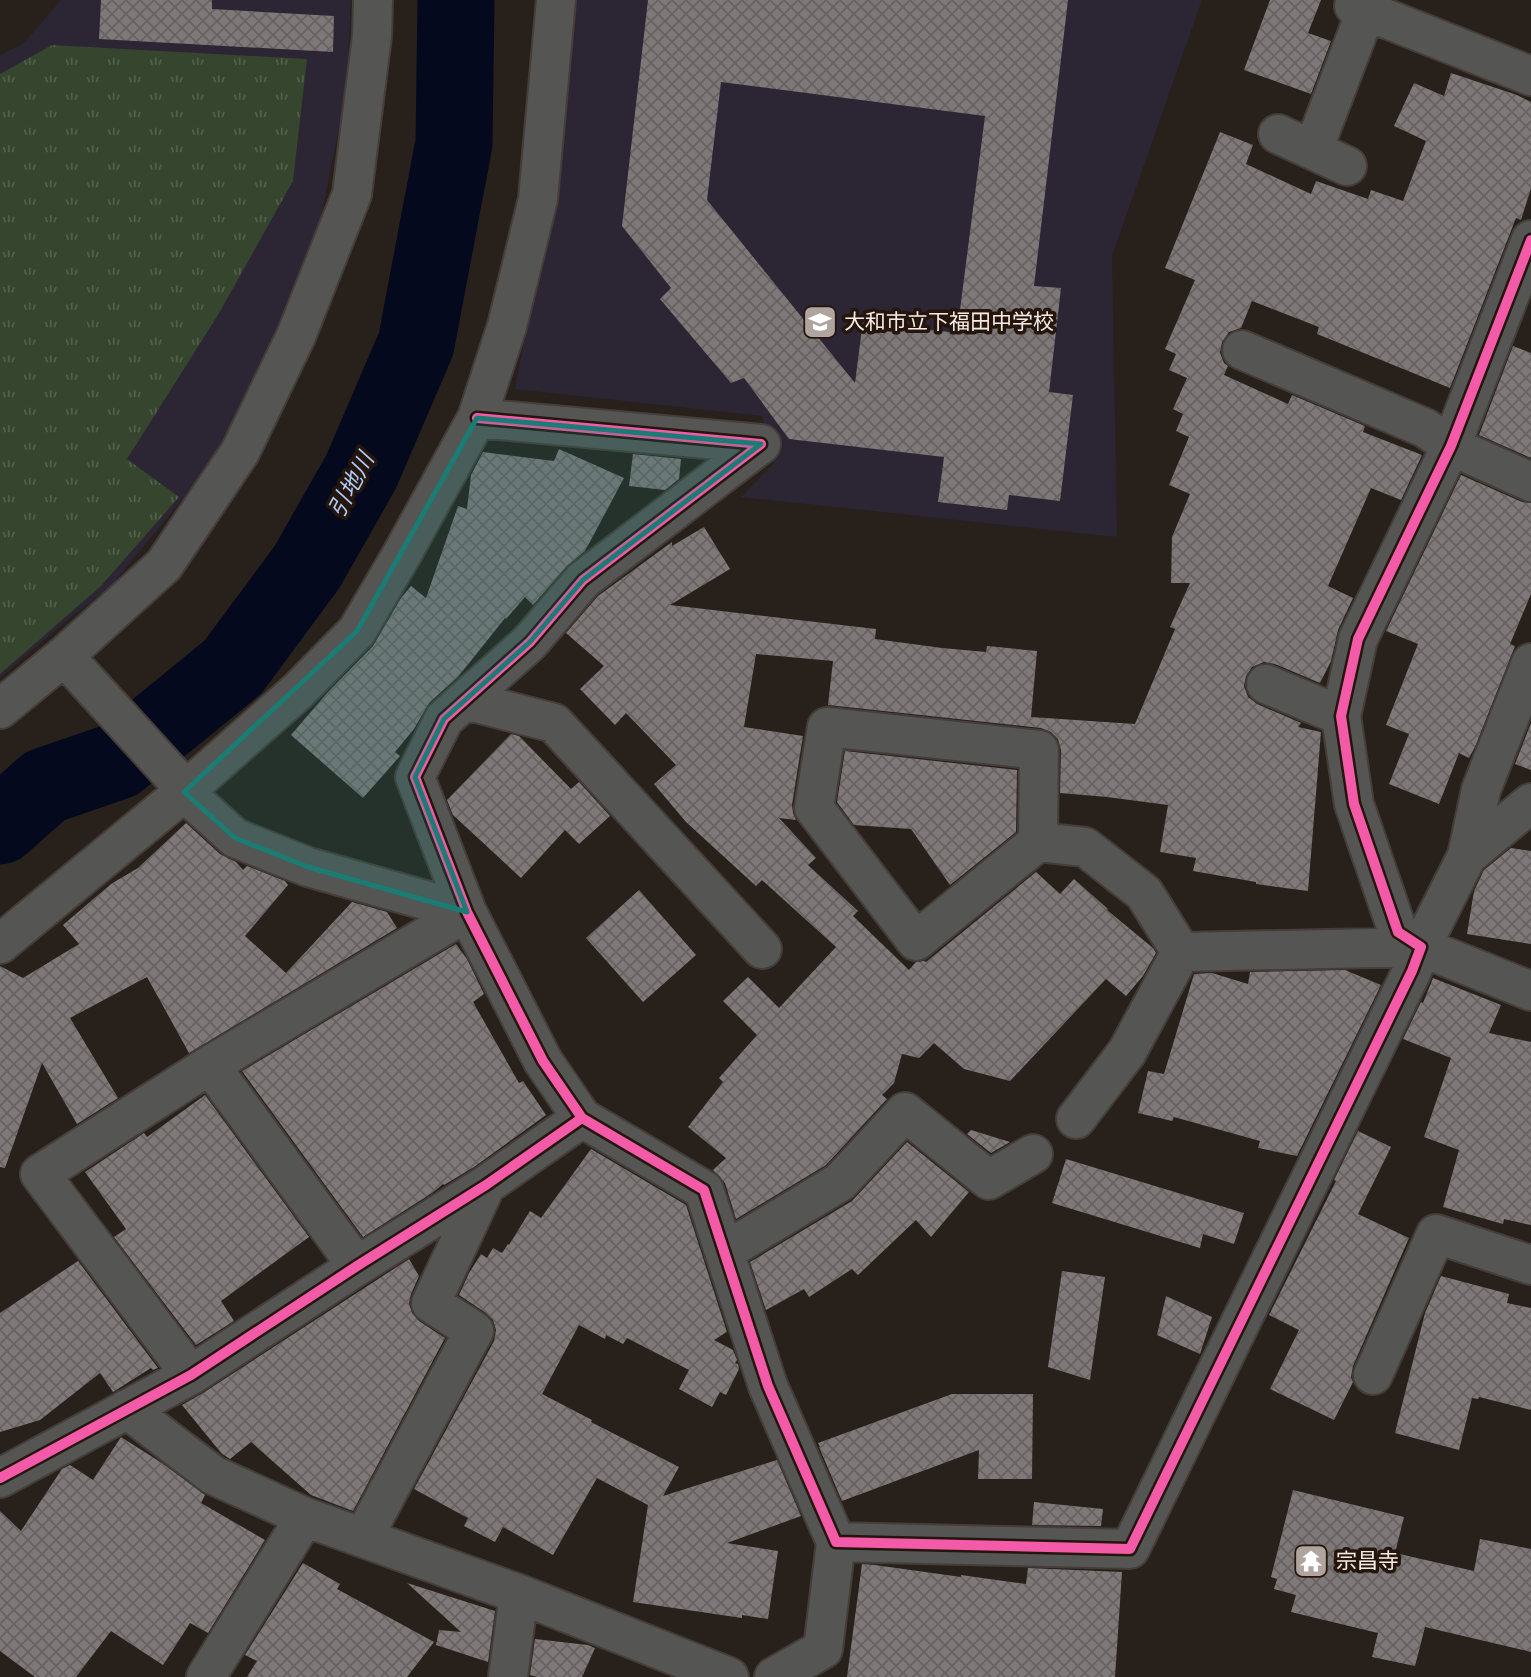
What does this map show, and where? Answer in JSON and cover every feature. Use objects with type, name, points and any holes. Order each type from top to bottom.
[{"type":"street","points":[[0,709],[71,664],[163,565],[240,453],[296,337],[352,194],[372,36],[373,0]]},
{"type":"street","points":[[0,944],[180,785],[298,691],[357,631],[477,418],[507,326],[538,199],[556,0]]},
{"type":"street","points":[[1313,150],[1361,6],[1531,76]]},
{"type":"street","points":[[1278,134],[1347,166]]},
{"type":"street","points":[[1528,259],[1451,446],[1358,639],[1341,716],[1354,804],[1398,932],[1421,947],[1531,991]]},
{"type":"street","points":[[1242,350],[1425,428],[1451,446],[1531,482]]},
{"type":"street","points":[[477,418],[761,444],[583,580],[530,642],[444,719],[415,777],[467,912],[543,1061],[582,1118],[704,1190],[768,1386],[836,1542],[823,1650],[774,1677]]},
{"type":"street","points":[[836,1542],[1130,1549],[1467,856],[1481,790],[1531,663]]},
{"type":"street","points":[[71,664],[180,785],[235,838],[308,867],[467,912]]},
{"type":"street","points":[[1266,684],[1341,716]]},
{"type":"street","points":[[466,700],[554,723],[762,949]]},
{"type":"street","points":[[1038,842],[1039,750],[827,727],[814,808],[916,942],[1038,842],[1084,847],[1144,893],[1181,952]]},
{"type":"street","points":[[1467,856],[1531,803]]},
{"type":"street","points":[[191,1375],[40,1174],[210,1065],[467,912]]},
{"type":"street","points":[[1181,952],[1421,947]]},
{"type":"street","points":[[1076,1119],[1126,1052],[1181,952]]},
{"type":"street","points":[[210,1065],[357,1266]]},
{"type":"street","points":[[724,1252],[840,1182],[905,1112],[989,1180],[1033,1154]]},
{"type":"street","points":[[0,1478],[191,1375],[486,1185],[582,1118]]},
{"type":"street","points":[[363,1538],[474,1331],[431,1303],[486,1185]]},
{"type":"street","points":[[1373,1375],[1436,1234],[1531,1265]]},
{"type":"street","points":[[127,1409],[213,1475],[305,1517],[519,1594],[729,1677]]},
{"type":"street","points":[[206,1677],[305,1517]]},
{"type":"street","points":[[508,1677],[519,1594]]},
{"type":"highlighted area","points":[[477,418],[761,444],[583,580],[530,642],[444,719],[415,777],[467,912],[308,867],[235,838],[184,792],[357,631]]},
{"type":"shaded area","points":[[61,0],[351,0],[346,96],[314,249],[278,345],[214,461],[111,586],[0,678],[0,55],[23,44]]},
{"type":"shaded area","name":"大和市立下福田中学校","points":[[573,0],[1202,0],[1112,256],[1117,537],[741,497],[774,463],[762,416],[515,389],[566,115]]},
{"type":"green space","points":[[52,45],[307,59],[293,181],[218,315],[127,459],[179,497],[101,586],[0,674],[0,74]]},
{"type":"building","points":[[101,0],[212,0],[212,9],[334,16],[333,52],[99,39]]},
{"type":"building","points":[[648,0],[1068,0],[1034,286],[1061,288],[1049,392],[1073,395],[1060,501],[1009,495],[1007,510],[938,502],[944,457],[789,439],[744,378],[731,383],[660,299],[671,288],[622,226]],"holes":[[[721,82],[985,116],[957,333],[863,321],[855,383],[707,200]]]},
{"type":"building","points":[[1270,0],[1321,0],[1308,33],[1331,41],[1311,94],[1244,70]]},
{"type":"building","points":[[1451,73],[1531,102],[1531,188],[1521,220],[1516,218],[1450,388],[1317,334],[1319,327],[1252,301],[1241,328],[1229,332],[1222,342],[1220,353],[1228,366],[1224,375],[1288,404],[1292,395],[1365,426],[1363,432],[1422,455],[1401,500],[1371,488],[1328,586],[1353,598],[1338,630],[1331,661],[1320,683],[1264,662],[1252,667],[1246,676],[1244,686],[1248,697],[1257,704],[1301,723],[1298,727],[1321,732],[1308,891],[1193,871],[1196,858],[1160,852],[1168,805],[1060,793],[1061,750],[1058,739],[1051,732],[1041,728],[828,705],[833,661],[756,654],[744,727],[803,736],[792,805],[796,820],[779,818],[816,858],[808,865],[858,911],[853,916],[909,970],[916,962],[926,962],[1036,872],[1060,894],[1074,879],[1156,953],[1143,976],[1126,996],[1106,979],[1010,1081],[964,1069],[934,1043],[919,1058],[902,1054],[894,1083],[882,1095],[887,1099],[826,1165],[736,1219],[725,1183],[713,1170],[726,1158],[688,1127],[723,1082],[719,1078],[757,1035],[723,1001],[748,977],[779,1008],[836,947],[762,880],[756,886],[686,822],[654,784],[676,765],[626,713],[615,725],[580,689],[604,666],[566,633],[598,596],[672,542],[672,546],[704,527],[730,569],[670,605],[876,629],[875,639],[942,648],[986,652],[987,646],[1037,651],[1031,717],[1135,724],[1175,629],[1170,627],[1190,583],[1171,583],[1172,537],[1190,494],[1169,485],[1189,437],[1176,431],[1183,414],[1173,409],[1187,378],[1169,370],[1176,354],[1165,349],[1195,280],[1165,268],[1220,132],[1253,145],[1246,164],[1311,194],[1316,181],[1368,199],[1371,190],[1403,201],[1426,141],[1394,126],[1414,83],[1444,96]]},
{"type":"building","points":[[1513,346],[1531,353],[1531,458],[1479,435]]},
{"type":"building","points":[[559,449],[624,478],[585,551],[567,566],[533,605],[525,597],[505,618],[458,677],[429,703],[414,729],[395,752],[400,756],[363,798],[291,735],[373,646],[411,586],[426,598],[458,506],[467,509],[471,475],[483,452],[554,461]]},
{"type":"building","points":[[633,454],[681,459],[679,479],[665,490],[629,486]]},
{"type":"building","points":[[1461,475],[1522,502],[1531,503],[1531,594],[1510,644],[1515,646],[1475,747],[1469,758],[1459,753],[1439,804],[1389,784],[1409,734],[1386,725],[1418,644],[1386,631]]},
{"type":"building","points":[[1531,723],[1531,770],[1515,764]]},
{"type":"building","points":[[511,734],[519,736],[571,789],[579,782],[610,816],[579,844],[565,830],[521,878],[453,815],[447,800]]},
{"type":"building","points":[[845,751],[1017,770],[1016,832],[950,885],[911,829],[854,825],[837,802]]},
{"type":"building","points":[[186,823],[220,854],[236,862],[243,870],[247,866],[285,881],[288,885],[245,936],[286,973],[352,902],[387,912],[397,928],[189,1053],[147,977],[70,1018],[118,1098],[77,1124],[42,1063],[5,1168],[0,1167],[0,966],[23,978],[79,944],[63,925],[111,884],[138,868]]},
{"type":"building","points":[[1511,848],[1531,851],[1531,944],[1467,934],[1474,891],[1484,870]]},
{"type":"building","points":[[639,890],[696,955],[643,1002],[586,938]]},
{"type":"building","points":[[456,944],[467,959],[484,994],[473,1002],[519,1083],[523,1081],[546,1115],[474,1167],[443,1184],[363,1237],[242,1071]]},
{"type":"building","points":[[1345,970],[1381,985],[1297,1156],[1258,1148],[1260,1141],[1174,1117],[1172,1121],[1138,1113],[1148,1071],[1164,1074],[1194,974],[1212,973],[1248,984],[1250,972]]},
{"type":"building","points":[[1433,978],[1501,1005],[1489,1033],[1531,1042],[1531,1225],[1504,1219],[1503,1224],[1443,1207],[1459,1150],[1424,1137],[1451,1058],[1403,1039]]},
{"type":"building","points":[[205,1095],[309,1237],[221,1301],[234,1321],[196,1345],[114,1237],[126,1229],[85,1172],[144,1133],[147,1137]]},
{"type":"building","points":[[971,1130],[1010,1142],[991,1153],[967,1134]]},
{"type":"building","points":[[1358,1131],[1391,1147],[1358,1214],[1409,1238],[1353,1366],[1353,1382],[1334,1420],[1270,1389],[1299,1330],[1269,1315]]},
{"type":"building","points":[[907,1142],[969,1192],[931,1237],[916,1220],[858,1275],[852,1269],[809,1297],[804,1289],[766,1310],[750,1262],[852,1201]]},
{"type":"building","points":[[591,1149],[686,1205],[727,1332],[714,1340],[733,1350],[739,1369],[726,1395],[720,1392],[712,1407],[679,1389],[689,1370],[627,1338],[623,1344],[606,1335],[605,1339],[579,1325],[542,1394],[679,1467],[663,1496],[777,1460],[801,1516],[727,1543],[778,1551],[768,1619],[742,1615],[742,1618],[633,1602],[648,1505],[597,1478],[553,1555],[503,1527],[495,1542],[464,1526],[468,1518],[414,1489],[494,1341],[496,1330],[493,1320],[459,1295],[469,1273],[481,1254],[487,1258],[493,1248],[502,1253],[530,1211],[541,1218]]},
{"type":"building","points":[[1066,1159],[1244,1213],[1234,1244],[1203,1234],[1200,1248],[1052,1203]]},
{"type":"building","points":[[409,1259],[419,1276],[409,1303],[412,1313],[419,1321],[445,1338],[353,1511],[311,1495],[251,1442],[230,1459],[222,1454],[182,1405]]},
{"type":"building","points":[[78,1261],[158,1368],[151,1368],[113,1392],[100,1373],[40,1420],[0,1432],[0,1313]]},
{"type":"building","points":[[1062,1271],[1105,1277],[1090,1380],[1048,1367]]},
{"type":"building","points":[[1441,1276],[1509,1294],[1507,1303],[1531,1308],[1531,1410],[1479,1397],[1472,1398],[1459,1450],[1395,1433],[1425,1313]]},
{"type":"building","points":[[1166,1296],[1212,1317],[1200,1354],[1157,1335]]},
{"type":"building","points":[[952,1394],[1033,1394],[1032,1479],[978,1479],[979,1450],[842,1501],[818,1443]]},
{"type":"building","points":[[121,1437],[205,1495],[201,1503],[265,1540],[208,1633],[190,1623],[163,1665],[111,1631],[76,1677],[35,1677],[0,1651],[0,1511],[21,1531],[62,1469],[70,1465],[93,1480]]},
{"type":"building","points":[[1293,1490],[1404,1517],[1395,1553],[1474,1571],[1480,1539],[1531,1549],[1531,1652],[1425,1627],[1415,1666],[1372,1657],[1378,1633],[1291,1612],[1296,1595],[1274,1589],[1277,1579],[1271,1577]]},
{"type":"building","points":[[1034,1502],[1103,1509],[1101,1526],[1032,1525]]},
{"type":"building","points":[[303,1563],[340,1584],[337,1589],[434,1642],[407,1677],[247,1677],[257,1661],[245,1655]]},
{"type":"building","points":[[862,1564],[1026,1584],[1028,1568],[1122,1572],[1115,1677],[847,1677]]},
{"type":"building","points":[[407,1583],[495,1611],[488,1662],[436,1645],[439,1630],[461,1632]]},
{"type":"building","points":[[535,1639],[595,1648],[582,1677],[537,1677],[530,1675]]},
{"type":"waterway","name":"引地川","points":[[0,826],[45,786],[118,761],[233,667],[307,567],[361,472],[416,344],[454,143],[456,0]]},
{"type":"cycle path","points":[[582,1118],[704,1190],[768,1386],[836,1542],[1130,1549],[1412,971],[1421,947],[1398,932],[1354,804],[1341,716],[1358,639],[1451,446],[1531,240]]},
{"type":"cycle path","points":[[0,1478],[191,1375],[486,1185],[582,1118],[543,1061],[467,912],[415,777],[444,719],[530,642],[583,580],[761,444],[477,418]]},
{"type":"place","name":"大和市立下福田中学校","points":[[820,322]]},
{"type":"place","name":"宗昌寺","points":[[1311,1561]]}]
